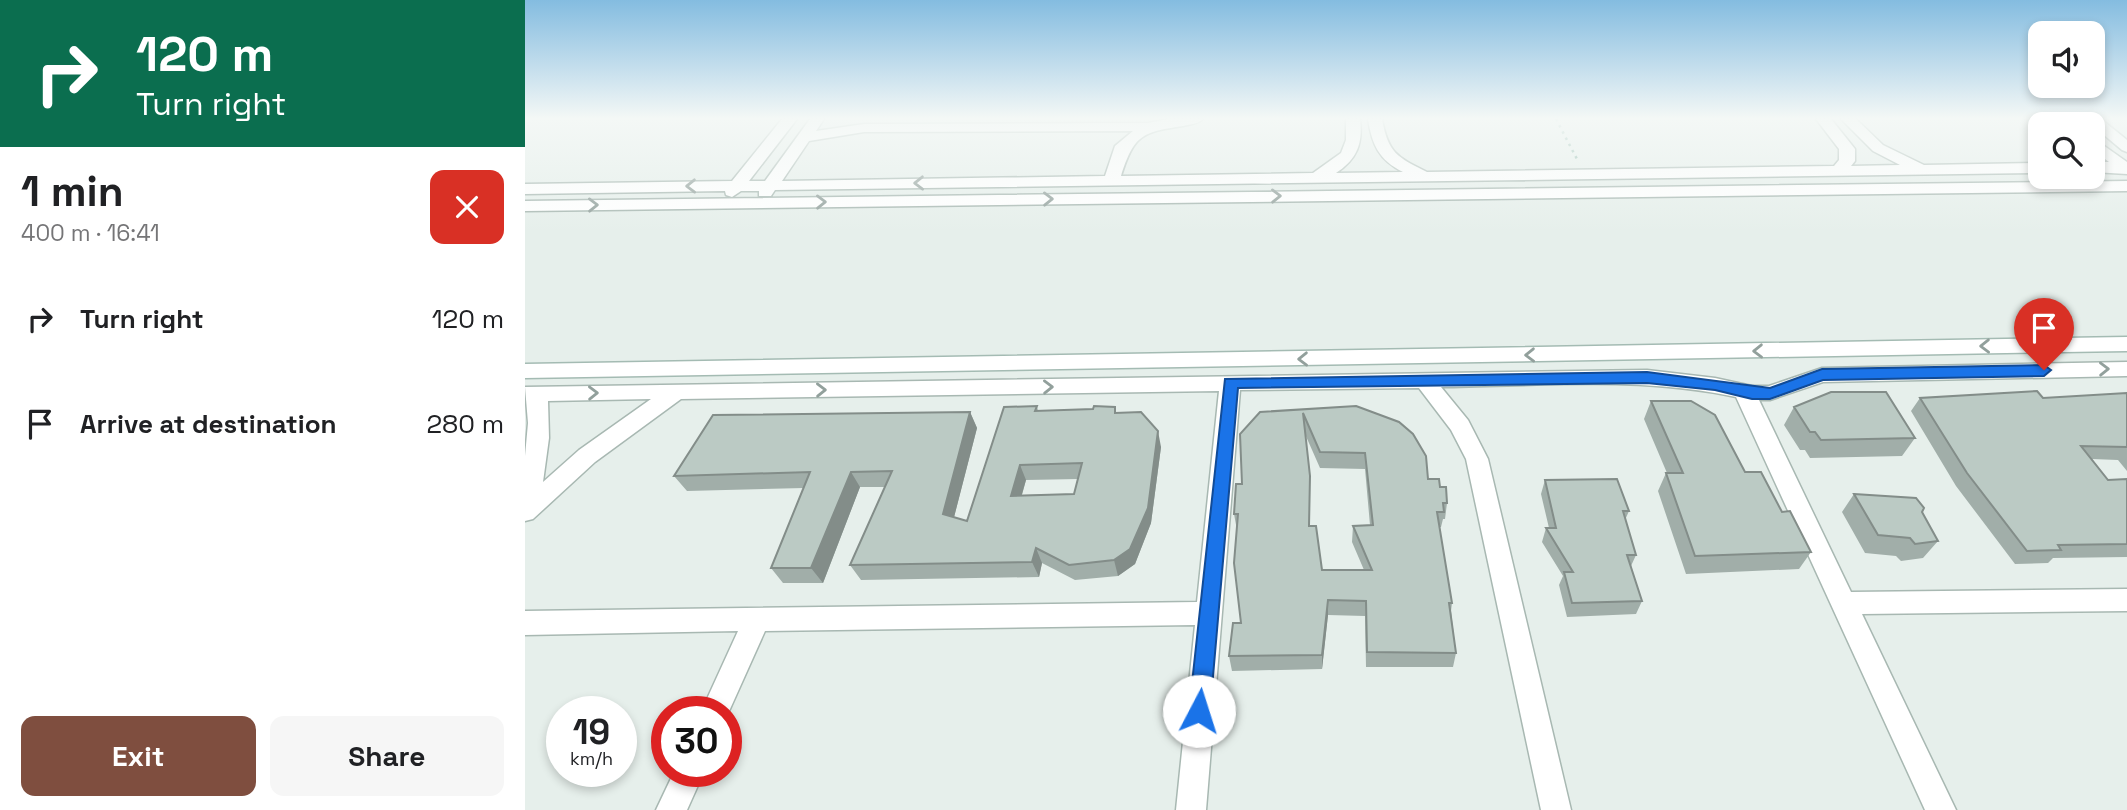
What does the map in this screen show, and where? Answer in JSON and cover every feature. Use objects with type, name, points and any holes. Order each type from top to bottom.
[{"type":"street","points":[[723,204],[761,157]]},
{"type":"street","points":[[757,203],[790,157]]},
{"type":"street","points":[[1112,180],[1120,157]]},
{"type":"street","points":[[1316,178],[1336,167],[1346,157]]},
{"type":"street","points":[[1390,157],[1423,176]]},
{"type":"street","points":[[1838,171],[1847,161],[1847,157]]},
{"type":"street","points":[[1896,157],[1923,170]]},
{"type":"street","points":[[2111,157],[2125,168]]},
{"type":"street","points":[[2105,167],[2125,168]]},
{"type":"street","points":[[525,189],[2028,168]]},
{"type":"street","points":[[525,206],[2127,186]]},
{"type":"street","points":[[525,371],[2127,344]]},
{"type":"street","points":[[525,512],[537,447],[540,412],[531,394],[1647,377],[1770,393],[1822,375],[2127,369]]},
{"type":"street","points":[[1423,380],[1460,426],[1477,459],[1556,810]]},
{"type":"street","points":[[1191,810],[1230,383]]},
{"type":"street","points":[[1744,391],[1941,810]]},
{"type":"street","points":[[525,512],[587,456],[676,392]]},
{"type":"street","points":[[1844,603],[2127,600]]},
{"type":"street","points":[[525,623],[1207,613]]},
{"type":"street","points":[[722,696],[757,619]]},
{"type":"street","points":[[671,810],[682,787]]},
{"type":"path","points":[[1575,157],[1584,174]]},
{"type":"building","points":[[2037,391],[2043,398],[2127,393],[2127,447],[2081,446],[2108,480],[2127,479],[2127,544],[2058,545],[2061,550],[2027,551],[1967,473],[1920,398]]},
{"type":"building","points":[[1831,392],[1886,392],[1915,438],[1821,440],[1815,432],[1810,432],[1794,407]]},
{"type":"building","points":[[1651,401],[1691,401],[1715,415],[1745,472],[1761,472],[1782,512],[1790,511],[1811,552],[1695,556],[1666,473],[1683,473]]},
{"type":"building","points":[[1037,406],[1035,411],[1115,407],[1115,413],[1141,412],[1158,431],[1148,508],[1130,549],[1114,560],[1069,565],[1036,548],[1032,562],[850,565],[892,471],[851,472],[811,568],[771,568],[810,472],[674,476],[713,415],[970,412],[943,514],[967,521],[1004,407]],"holes":[[[1082,463],[1074,494],[1011,496],[1020,465]]]},
{"type":"building","points":[[1356,406],[1399,422],[1413,434],[1426,456],[1428,479],[1439,479],[1440,487],[1446,487],[1447,503],[1443,503],[1444,512],[1437,512],[1452,603],[1449,603],[1456,653],[1367,652],[1366,601],[1328,600],[1322,655],[1229,656],[1233,623],[1241,623],[1234,563],[1238,514],[1234,514],[1236,484],[1242,484],[1240,434],[1260,412]],"holes":[[[1303,413],[1320,452],[1365,453],[1373,525],[1353,526],[1372,570],[1322,570],[1316,526],[1309,526],[1310,476]]]},
{"type":"building","points":[[1617,479],[1629,511],[1623,511],[1636,555],[1627,555],[1642,601],[1572,603],[1564,572],[1573,572],[1546,528],[1556,528],[1545,480]]},
{"type":"building","points":[[1854,494],[1916,498],[1924,508],[1922,512],[1938,541],[1915,544],[1910,538],[1878,535]]},
{"type":"route","points":[[1199,711],[1230,383],[1647,377],[1715,385],[1752,393],[1770,393],[1822,375],[2044,370]]}]
